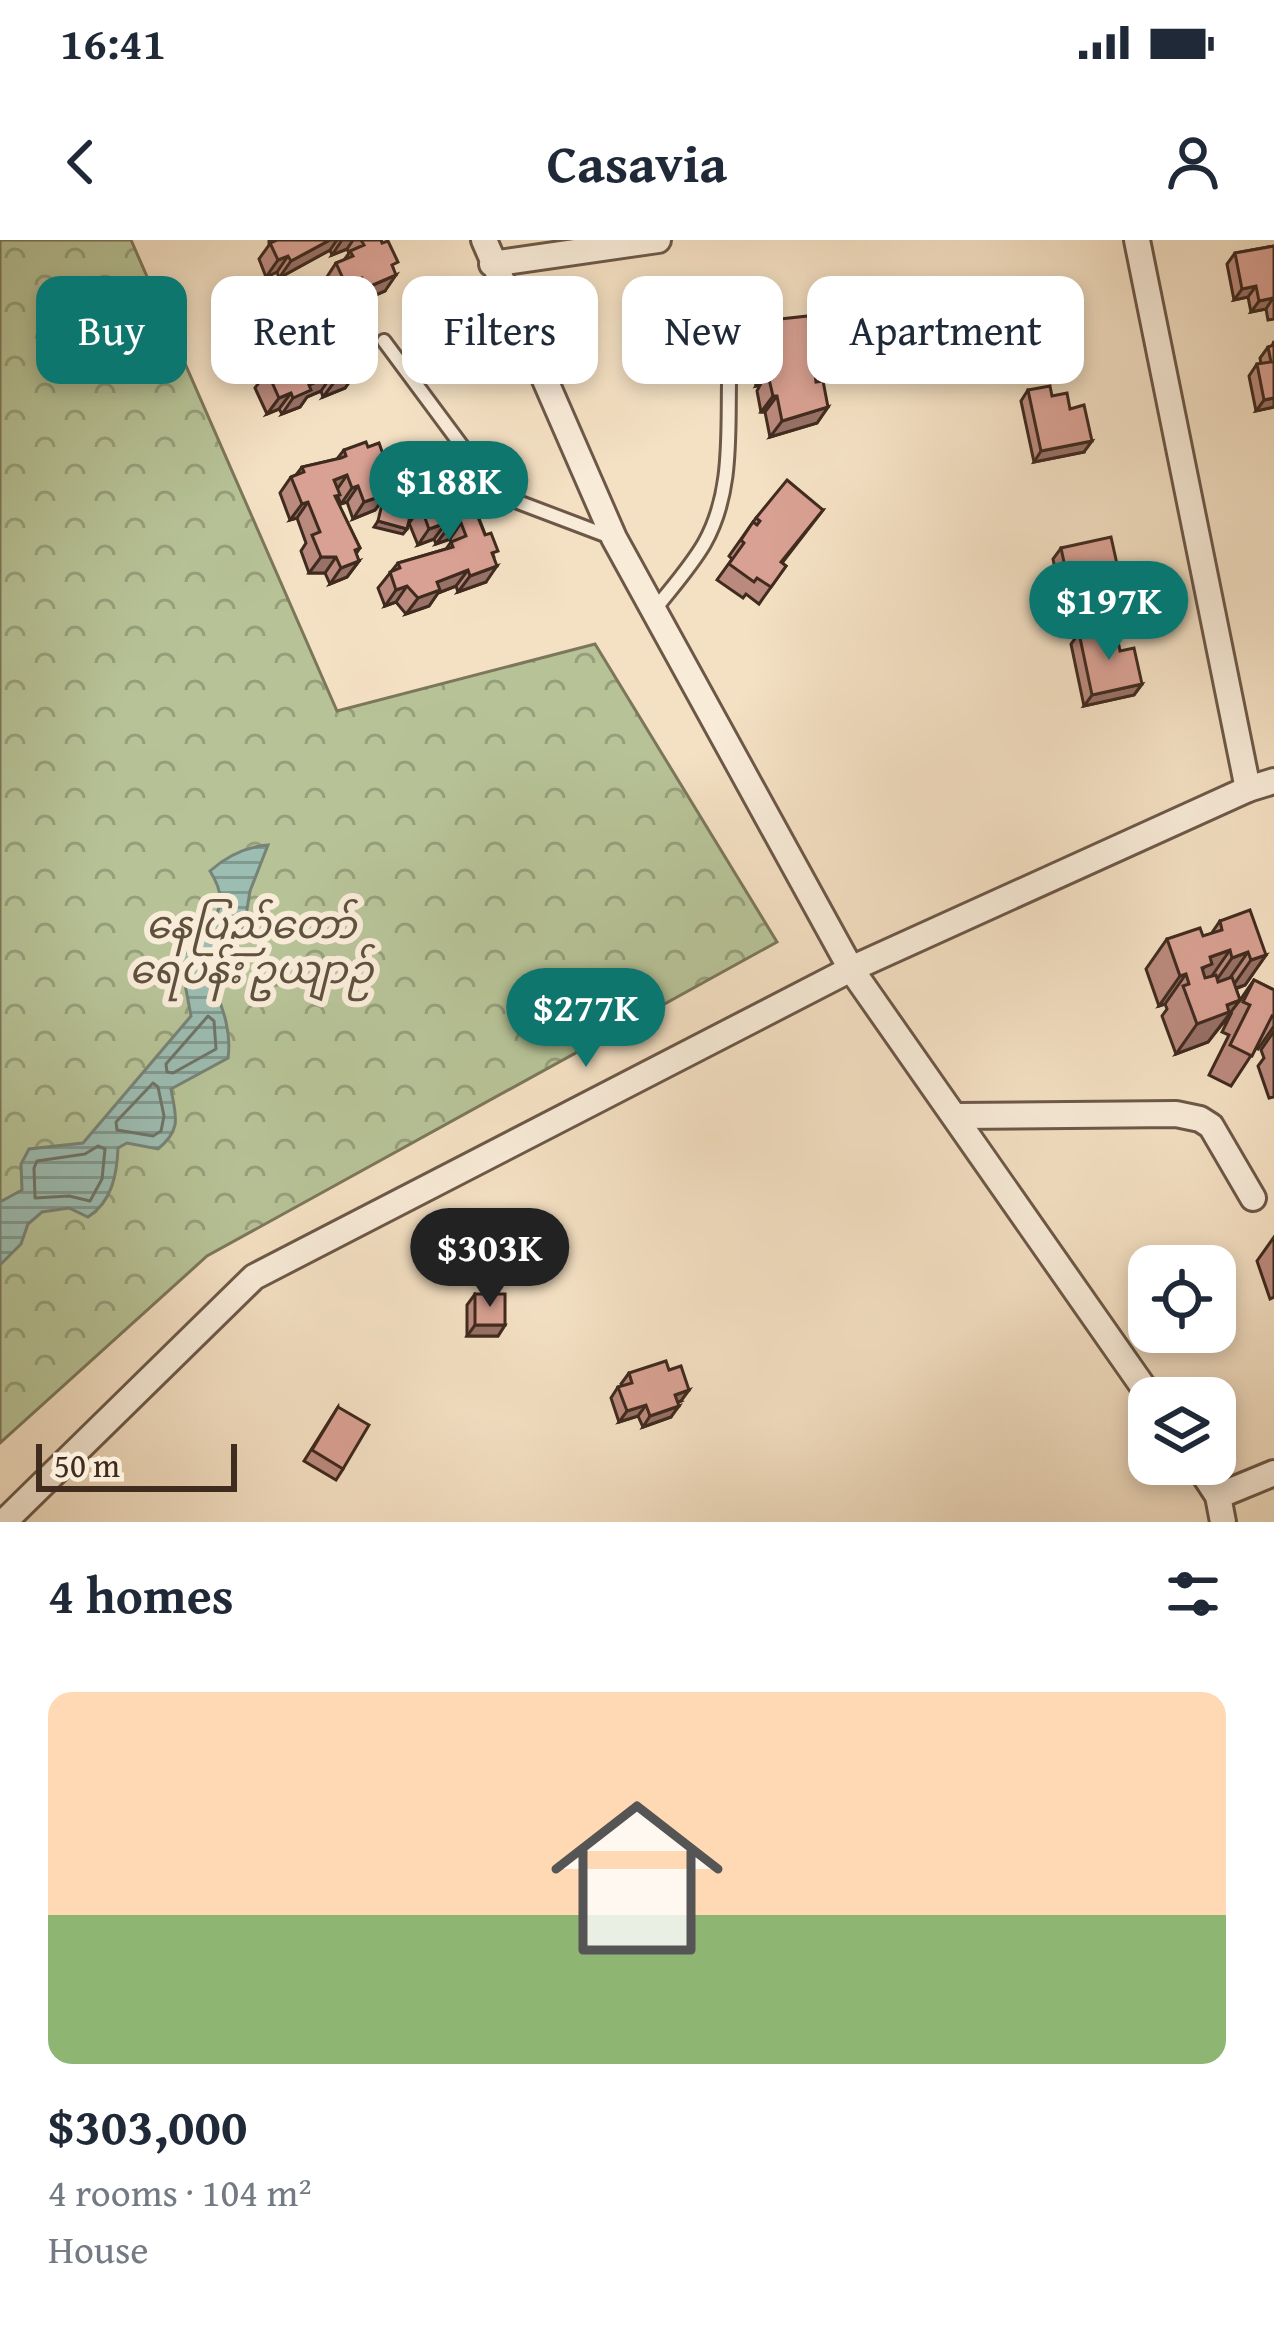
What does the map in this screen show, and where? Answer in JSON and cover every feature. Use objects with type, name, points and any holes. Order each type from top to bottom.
[{"type":"street","points":[[1137,240],[1248,789]]},
{"type":"street","points":[[652,241],[488,252],[652,614],[850,968],[1136,1377]]},
{"type":"street","points":[[4,1522],[254,1277],[850,968],[1274,781]]},
{"type":"street","points":[[956,1116],[1176,1114],[1200,1119],[1211,1126],[1252,1198]]},
{"type":"street","points":[[1218,1496],[1274,1473]]},
{"type":"street","points":[[1210,1485],[1218,1496],[1223,1522]]},
{"type":"lane","points":[[384,341],[476,465],[518,502],[614,538]]},
{"type":"lane","points":[[652,614],[705,543],[721,503],[728,473],[729,384]]},
{"type":"green space","name":"နေပြည်တော် ရေပန်း ဥယျာဉ်","points":[[0,240],[131,240],[147,276],[36,276],[36,384],[187,384],[187,368],[337,711],[595,644],[777,942],[207,1256],[0,1443]]},
{"type":"water","points":[[268,845],[250,891],[244,927],[212,981],[227,1028],[228,1058],[171,1089],[174,1129],[158,1149],[127,1143],[118,1148],[112,1187],[96,1211],[88,1217],[69,1208],[42,1212],[0,1265],[0,1202],[22,1190],[21,1164],[29,1149],[83,1143],[191,1016],[179,952],[219,907],[210,871],[237,853]]},
{"type":"building","points":[[330,240],[291,261],[288,256],[278,260],[270,243]]},
{"type":"building","points":[[361,240],[388,241],[398,262],[392,265],[396,275],[378,283],[378,276],[342,276],[336,263],[364,245]]},
{"type":"building","points":[[1274,246],[1274,301],[1259,301],[1256,286],[1242,289],[1235,253]]},
{"type":"building","points":[[807,316],[807,384],[824,384],[828,407],[782,421],[770,384],[783,384],[783,319]]},
{"type":"building","points":[[1274,345],[1274,398],[1264,400],[1257,364],[1271,362],[1268,347]]},
{"type":"building","points":[[273,384],[311,384],[311,390],[293,398],[291,393],[279,398]]},
{"type":"building","points":[[1050,386],[1052,396],[1067,393],[1070,409],[1084,405],[1092,441],[1041,451],[1028,390]]},
{"type":"building","points":[[366,442],[368,447],[379,443],[390,474],[380,478],[387,494],[364,502],[347,475],[334,480],[340,495],[335,496],[360,548],[355,550],[359,561],[341,568],[336,557],[321,557],[312,535],[320,532],[291,477],[304,472],[302,467],[341,458],[346,456],[344,450]]},
{"type":"building","points":[[463,479],[467,489],[473,487],[482,509],[476,512],[498,551],[492,553],[497,566],[470,576],[468,570],[437,582],[440,590],[418,598],[407,586],[396,590],[390,572],[400,568],[398,563],[453,547],[451,542],[466,536],[461,523],[429,529],[421,507],[437,501],[433,491]]},
{"type":"building","points":[[787,480],[823,510],[781,562],[786,566],[771,587],[757,578],[754,582],[729,564],[753,522],[757,525],[756,518]]},
{"type":"building","points":[[383,500],[412,508],[407,529],[378,521]]},
{"type":"building","points":[[1111,537],[1119,573],[1104,576],[1108,591],[1094,594],[1096,605],[1074,609],[1061,548]]},
{"type":"building","points":[[1100,629],[1103,639],[1117,636],[1120,651],[1134,648],[1142,684],[1092,695],[1079,633]]},
{"type":"building","points":[[1250,910],[1266,955],[1251,960],[1248,952],[1232,958],[1230,950],[1210,957],[1212,964],[1202,968],[1205,978],[1216,975],[1218,982],[1232,977],[1240,1000],[1227,1005],[1229,1012],[1197,1024],[1183,986],[1189,984],[1186,974],[1180,976],[1167,939],[1200,928],[1203,936],[1222,930],[1220,921]]},
{"type":"building","points":[[1254,980],[1274,990],[1274,1017],[1252,1056],[1230,1045],[1250,1005],[1243,1002]]},
{"type":"building","points":[[475,1294],[505,1294],[505,1325],[475,1325]]},
{"type":"building","points":[[666,1361],[669,1370],[681,1366],[689,1390],[675,1395],[679,1406],[650,1416],[646,1405],[627,1411],[618,1387],[632,1383],[629,1373]]},
{"type":"building","points":[[338,1407],[369,1425],[343,1469],[312,1450]]}]
